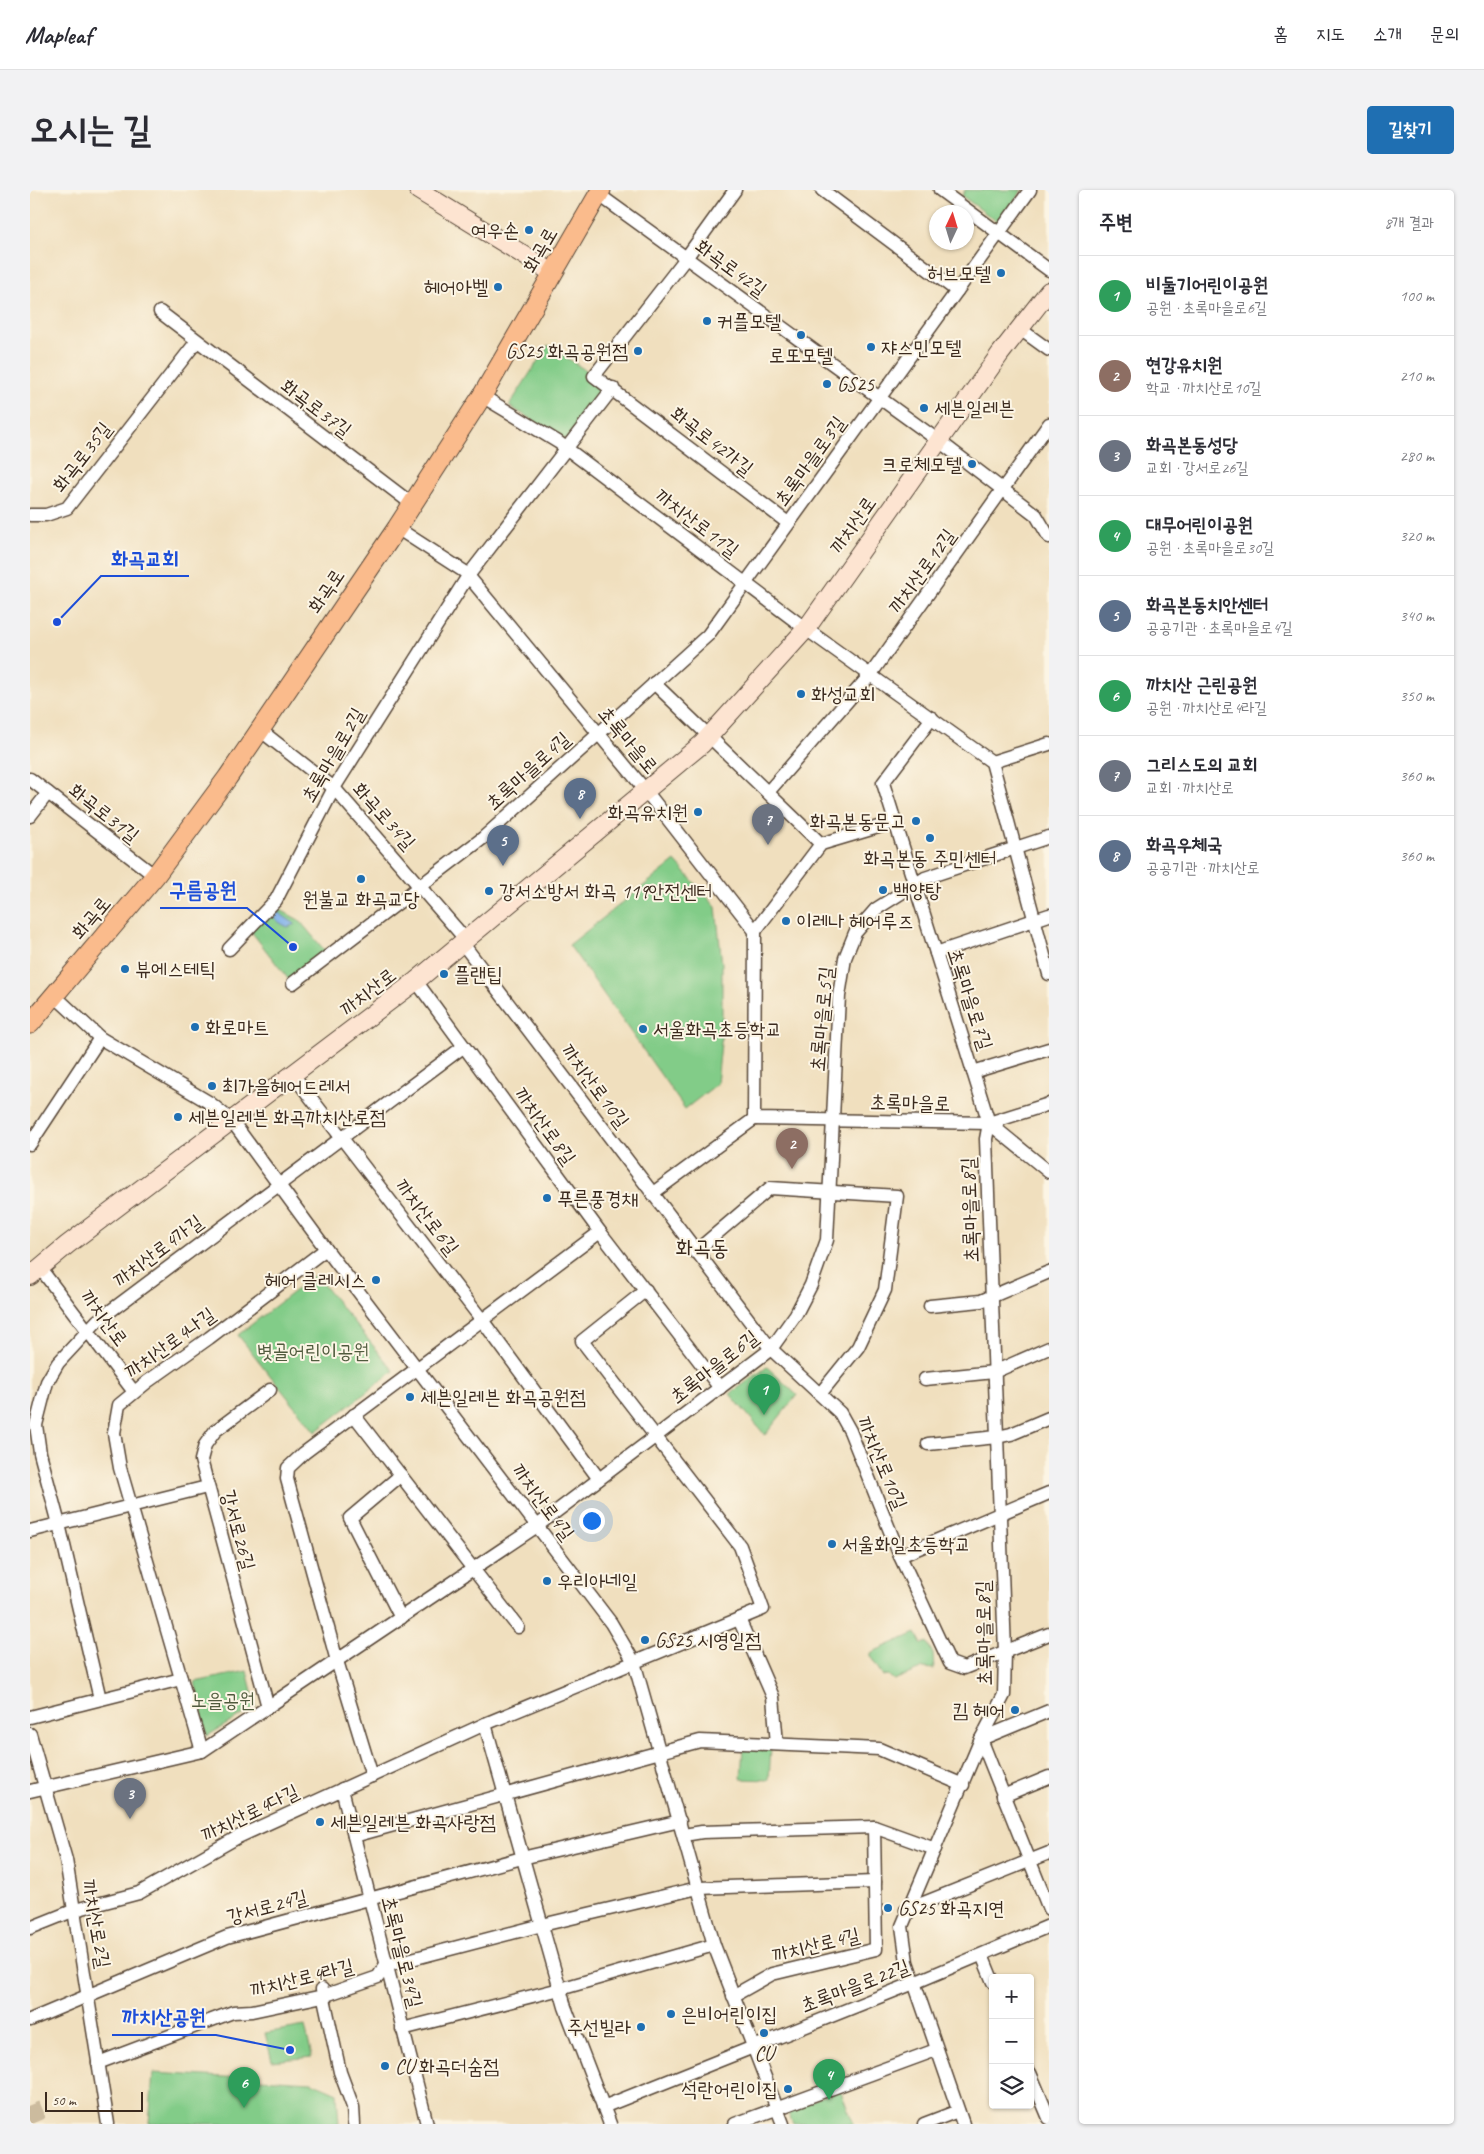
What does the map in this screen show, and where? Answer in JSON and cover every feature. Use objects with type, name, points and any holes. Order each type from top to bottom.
[{"type":"main road","name":"화곡로","points":[[30,1024],[155,876],[260,730],[397,528],[482,396],[600,192]]},
{"type":"street","points":[[686,258],[735,190]]},
{"type":"street","points":[[822,190],[957,290]]},
{"type":"street","points":[[940,190],[1049,270]]},
{"type":"street","name":"초록마을로3길","points":[[598,733],[708,635],[1030,190]]},
{"type":"street","points":[[425,192],[553,273]]},
{"type":"street","name":"화곡로42길","points":[[600,192],[686,258],[878,399],[939,441],[1036,515],[1049,537]]},
{"type":"street","name":"화곡로42가길","points":[[686,258],[594,376],[613,388],[788,523]]},
{"type":"street","name":"까치산로","points":[[134,1392],[86,1330],[35,1272],[416,982],[710,736],[806,629],[939,441],[1049,291]]},
{"type":"street","name":"화곡로37길","points":[[160,312],[412,504]]},
{"type":"street","points":[[1020,329],[1049,350]]},
{"type":"street","name":"화곡로35길","points":[[30,515],[46,515],[67,508],[197,341]]},
{"type":"street","points":[[468,576],[613,388]]},
{"type":"street","name":"까치산로11길","points":[[482,396],[566,448],[806,629]]},
{"type":"street","points":[[1003,490],[1049,424]]},
{"type":"street","name":"까치산로12길","points":[[768,792],[871,674],[1003,490]]},
{"type":"street","name":"초록마을로","points":[[397,528],[468,576],[646,791],[755,931]]},
{"type":"street","name":"초록마을로2길","points":[[229,949],[276,900],[334,788],[468,576]]},
{"type":"street","points":[[806,629],[992,762],[1049,974]]},
{"type":"street","points":[[654,683],[821,844]]},
{"type":"street","points":[[915,886],[883,783],[932,718]]},
{"type":"street","name":"화곡로34길","points":[[260,730],[334,788],[420,885],[465,942]]},
{"type":"street","name":"초록마을로4길","points":[[293,983],[483,838],[598,733]]},
{"type":"street","points":[[992,762],[1049,744]]},
{"type":"street","name":"화곡로31길","points":[[30,779],[155,876]]},
{"type":"street","points":[[30,816],[48,793]]},
{"type":"street","points":[[653,1193],[754,1120],[755,931],[821,844],[895,822]]},
{"type":"street","name":"초록마을로5길","points":[[834,1121],[839,996],[845,958],[855,933],[876,909],[925,878],[1049,837]]},
{"type":"street","name":"초록마을로7길","points":[[915,886],[989,1123]]},
{"type":"street","points":[[936,953],[1049,915]]},
{"type":"street","name":"까치산로10길","points":[[465,942],[695,1252],[771,1349],[840,1413],[850,1431],[900,1556],[950,1663],[964,1668],[1049,1634]]},
{"type":"street","name":"까치산로8길","points":[[416,982],[600,1232],[720,1388]]},
{"type":"street","points":[[55,996],[100,1038],[210,1104],[232,1121]]},
{"type":"street","points":[[30,1144],[100,1038]]},
{"type":"street","points":[[278,1185],[464,1046]]},
{"type":"street","points":[[973,1072],[1049,1049]]},
{"type":"street","name":"까치산로6길","points":[[294,1076],[482,1320],[599,1479]]},
{"type":"street","name":"초록마을로","points":[[754,1120],[989,1123],[1049,1104]]},
{"type":"street","name":"까치산로4길","points":[[232,1121],[326,1249],[611,1623],[634,1662],[714,1945],[783,2124]]},
{"type":"street","name":"초록마을로6길","points":[[537,1526],[771,1349],[796,1314],[811,1286],[828,1240],[834,1121]]},
{"type":"street","points":[[989,1123],[1049,1172]]},
{"type":"street","name":"초록마을로8길","points":[[963,2124],[914,1983],[903,1946],[902,1926],[906,1910],[935,1849],[981,1739],[1004,1695],[1005,1652],[986,1138],[989,1123]]},
{"type":"street","name":"까치산로4가길","points":[[100,1700],[59,1524],[40,1453],[36,1425],[47,1382],[58,1363],[86,1330],[278,1185]]},
{"type":"street","points":[[695,1252],[770,1188],[897,1196],[885,1290],[858,1347],[820,1394]]},
{"type":"street","points":[[372,1776],[337,1661],[287,1479],[288,1468],[354,1416],[600,1232]]},
{"type":"street","name":"까치산로4나길","points":[[202,1751],[120,1468],[114,1433],[119,1405],[326,1249]]},
{"type":"street","points":[[930,1306],[981,1301],[1049,1272]]},
{"type":"street","points":[[634,1662],[763,1610],[740,1546],[582,1341],[646,1290]]},
{"type":"street","points":[[925,1379],[994,1372],[1049,1348]]},
{"type":"street","name":"강서로26길","points":[[268,1707],[201,1460],[205,1445],[215,1431],[270,1390]]},
{"type":"street","points":[[354,1416],[518,1627]]},
{"type":"street","points":[[928,1444],[1011,1434],[1049,1418]]},
{"type":"street","points":[[401,1475],[350,1518],[401,1618]]},
{"type":"street","points":[[30,1531],[207,1487]]},
{"type":"street","points":[[900,1556],[1049,1493]]},
{"type":"street","points":[[30,1791],[202,1751],[537,1526]]},
{"type":"street","points":[[738,1619],[773,1697],[776,1744]]},
{"type":"street","name":"까치산로4다길","points":[[30,1928],[75,1910],[138,1893],[238,1837],[485,1724],[634,1662]]},
{"type":"street","points":[[30,1717],[181,1679]]},
{"type":"street","points":[[1049,1711],[981,1739],[1049,1909]]},
{"type":"street","points":[[485,1724],[560,1989],[610,2124]]},
{"type":"street","name":"까치산로2길","points":[[30,1734],[66,1860],[108,2124]]},
{"type":"street","points":[[354,1836],[700,1741],[878,1749],[963,1785]]},
{"type":"street","points":[[1003,1796],[1049,1777]]},
{"type":"street","name":"초록마을로34길","points":[[342,1789],[385,1966],[427,2124]]},
{"type":"street","name":"강서로24길","points":[[30,2020],[227,1937],[522,1858],[680,1821]]},
{"type":"street","points":[[684,1835],[702,1832],[874,1827],[935,1849]]},
{"type":"street","name":"까치산로4길","points":[[733,1996],[772,1974],[876,1949],[874,1827]]},
{"type":"street","points":[[906,1910],[1049,1853]]},
{"type":"street","points":[[698,1888],[875,1882]]},
{"type":"street","name":"까치산로4라길","points":[[98,2064],[233,2012],[252,2011],[378,1977],[385,1966],[542,1925],[698,1888]]},
{"type":"street","name":"초록마을로22길","points":[[603,2107],[914,1983],[1049,1926]]},
{"type":"street","points":[[402,2029],[560,1989],[714,1945]]},
{"type":"street","points":[[982,1955],[990,1974]]},
{"type":"street","points":[[322,1993],[340,2072],[353,2107],[354,2124]]},
{"type":"street","points":[[735,2124],[936,2050]]},
{"type":"street","points":[[1034,2082],[1049,2118]]},
{"type":"street","points":[[924,2124],[958,2111]]},
{"type":"green space","points":[[965,190],[1022,190],[999,223],[962,196]]},
{"type":"green space","points":[[548,345],[588,372],[591,380],[606,389],[566,440],[509,406]]},
{"type":"green space","points":[[675,861],[716,907],[722,964],[722,1033],[717,1084],[685,1109],[569,945]]},
{"type":"green space","points":[[273,906],[299,920],[326,952],[289,980],[250,930]]},
{"type":"green space","name":"볏골어린이공원","points":[[315,1275],[394,1371],[315,1432],[238,1335]]},
{"type":"green space","points":[[767,1367],[797,1395],[765,1435],[730,1394]]},
{"type":"green space","points":[[916,1633],[922,1644],[927,1642],[933,1654],[934,1669],[923,1668],[894,1680],[888,1675],[883,1676],[870,1653]]},
{"type":"green space","name":"노을공원","points":[[247,1671],[256,1707],[207,1736],[195,1682]]},
{"type":"green space","points":[[743,1745],[771,1747],[769,1780],[741,1779]]},
{"type":"green space","points":[[305,2026],[312,2057],[272,2061],[265,2033]]},
{"type":"green space","points":[[153,2073],[312,2082],[337,2093],[339,2124],[149,2124]]},
{"type":"green space","points":[[840,2090],[854,2124],[793,2124],[787,2110]]},
{"type":"water","points":[[274,913],[279,913],[295,924],[288,927],[284,925],[274,918]]},
{"type":"tunnel","points":[[30,2105],[38,2124]]},
{"type":"place","name":"여우손","points":[[529,230]]},
{"type":"place","name":"허브모텔","points":[[1001,273]]},
{"type":"place","name":"헤어아벨","points":[[498,287]]},
{"type":"place","name":"커플모텔","points":[[707,321]]},
{"type":"place","name":"로또모텔","points":[[801,335]]},
{"type":"place","name":"쟈스민모텔","points":[[871,347]]},
{"type":"place","name":"GS25 화곡공원점","points":[[638,351]]},
{"type":"place","name":"GS25","points":[[827,384]]},
{"type":"place","name":"세븐일레븐","points":[[924,408]]},
{"type":"place","name":"크로체모텔","points":[[972,464]]},
{"type":"place","name":"화곡교회","points":[[57,622]]},
{"type":"place","name":"화성교회","points":[[801,694]]},
{"type":"place","name":"화곡유치원","points":[[698,812]]},
{"type":"place","name":"화곡우체국","points":[[580,819]]},
{"type":"place","name":"화곡본동문고","points":[[916,821]]},
{"type":"place","name":"화곡본동 주민센터","points":[[930,838]]},
{"type":"place","name":"그리스도의 교회","points":[[768,845]]},
{"type":"place","name":"화곡본동치안센터","points":[[503,866]]},
{"type":"place","name":"원불교 화곡교당","points":[[361,879]]},
{"type":"place","name":"백양탕","points":[[883,890]]},
{"type":"place","name":"강서소방서 화곡 119안전센터","points":[[489,891]]},
{"type":"place","name":"이레나 헤어루즈","points":[[786,921]]},
{"type":"place","name":"구름공원","points":[[293,947]]},
{"type":"place","name":"뷰에스테틱","points":[[125,969]]},
{"type":"place","name":"플랜팁","points":[[444,974]]},
{"type":"place","name":"화로마트","points":[[195,1027]]},
{"type":"place","name":"서울화곡초등학교","points":[[643,1029]]},
{"type":"place","name":"최가을헤어드레서","points":[[212,1086]]},
{"type":"place","name":"세븐일레븐 화곡까치산로점","points":[[178,1117]]},
{"type":"place","name":"현강유치원","points":[[792,1169]]},
{"type":"place","name":"푸른풍경채","points":[[547,1198]]},
{"type":"place","name":"헤어 클레시스","points":[[376,1280]]},
{"type":"place","name":"세븐일레븐 화곡공원점","points":[[410,1397]]},
{"type":"place","name":"비둘기어린이공원","points":[[764,1415]]},
{"type":"place","name":"서울화일초등학교","points":[[832,1544]]},
{"type":"place","name":"우리아네일","points":[[547,1581]]},
{"type":"place","name":"GS25 시영일점","points":[[645,1640]]},
{"type":"place","name":"킴 헤어","points":[[1015,1710]]},
{"type":"place","name":"화곡본동성당","points":[[130,1819]]},
{"type":"place","name":"세븐일레븐 화곡사랑점","points":[[320,1822]]},
{"type":"place","name":"GS25 화곡지연","points":[[888,1908]]},
{"type":"place","name":"은비어린이집","points":[[671,2014]]},
{"type":"place","name":"주선빌라","points":[[641,2027]]},
{"type":"place","name":"CU","points":[[764,2033]]},
{"type":"place","name":"까치산공원","points":[[290,2050]]},
{"type":"place","name":"CU 화곡더숨점","points":[[385,2066]]},
{"type":"place","name":"석란어린이집","points":[[788,2089]]},
{"type":"place","name":"대무어린이공원","points":[[829,2100]]},
{"type":"place","name":"까치산 근린공원","points":[[244,2108]]},
{"type":"district","name":"화곡동","points":[[702,1248]]}]
